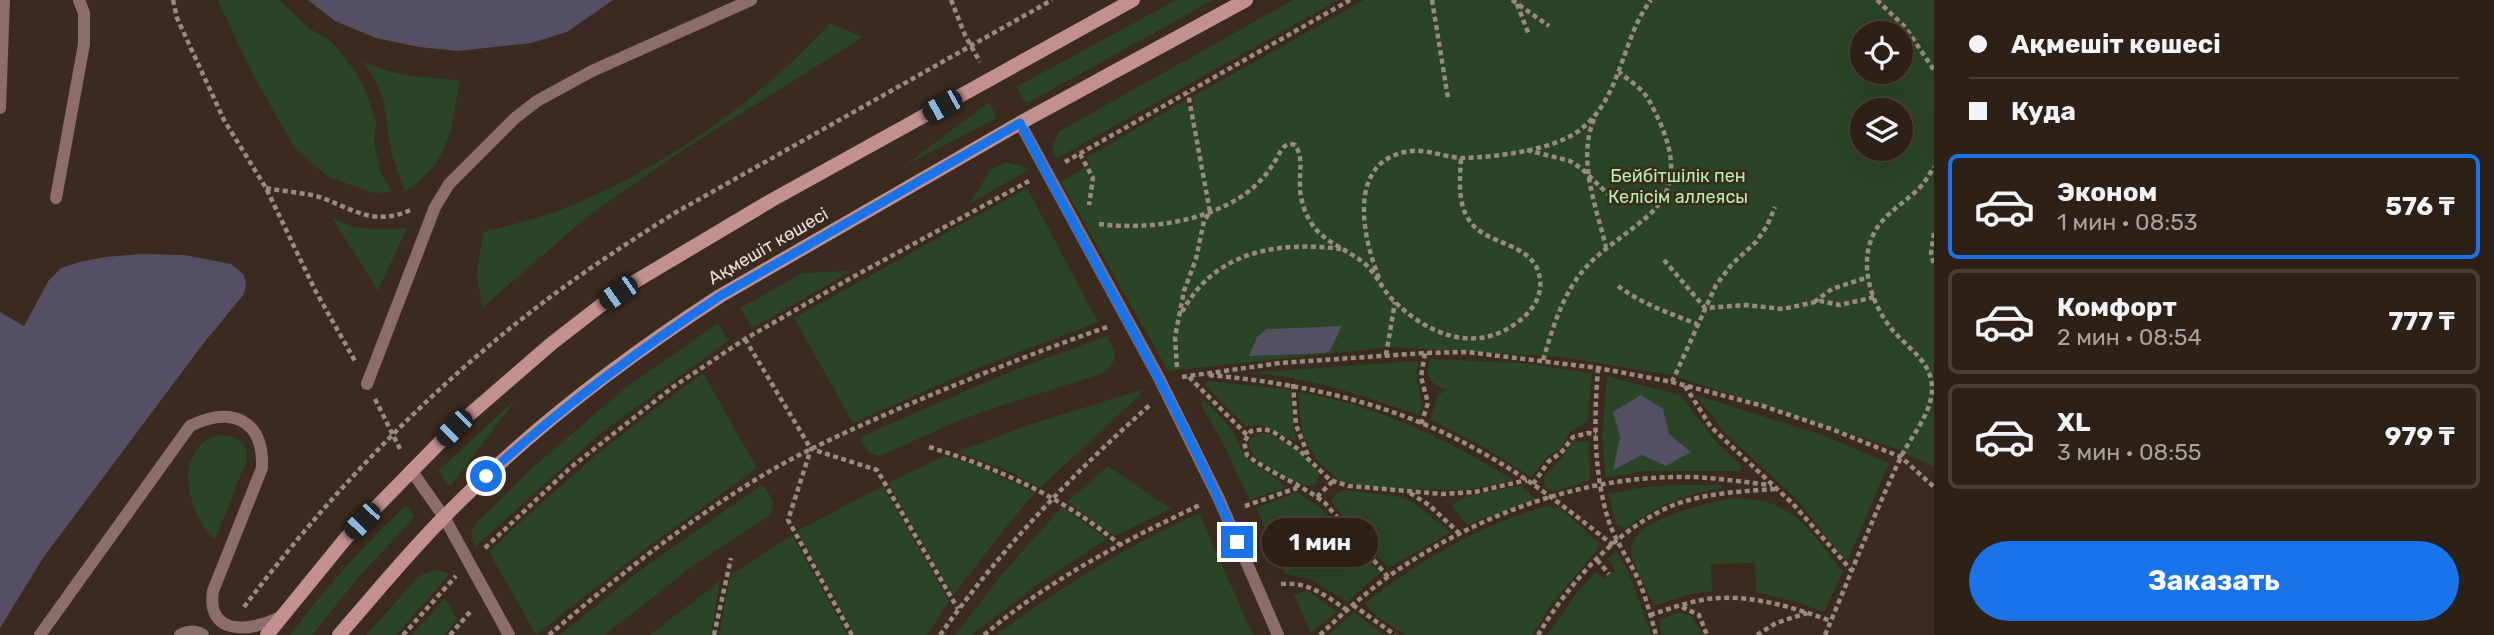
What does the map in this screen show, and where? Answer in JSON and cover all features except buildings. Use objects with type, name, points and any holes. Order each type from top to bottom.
[{"type":"street","points":[[267,635],[346,538],[454,428],[561,336],[636,281],[772,200],[1133,0]]},
{"type":"street","name":"Ақмешіт көшесі","points":[[339,635],[444,517],[542,425],[615,367],[673,326],[720,296],[1020,123],[1246,0]]},
{"type":"lane","points":[[0,108],[4,0]]},
{"type":"lane","points":[[57,198],[84,44],[84,13],[79,0]]},
{"type":"lane","points":[[368,384],[435,207],[449,184],[515,118],[537,100],[592,71],[751,0]]},
{"type":"lane","points":[[1020,123],[1158,376],[1219,499],[1278,635]]},
{"type":"lane","points":[[40,635],[184,433],[190,426],[214,418],[228,417],[245,422],[255,432],[262,449],[262,468],[213,591],[211,605],[216,618],[228,629],[242,631],[262,626],[279,617]]},
{"type":"lane","points":[[411,470],[444,517],[509,635]]},
{"type":"lane","points":[[180,635],[185,632],[199,632],[203,635]]},
{"type":"path","points":[[173,0],[177,18],[224,120],[266,188],[315,290],[368,384],[411,470]]},
{"type":"path","points":[[951,0],[970,45],[991,79]]},
{"type":"path","points":[[970,45],[1052,0]]},
{"type":"path","points":[[403,635],[469,562],[570,468],[673,387],[745,339],[908,246],[1046,173],[1350,0]]},
{"type":"path","points":[[1432,0],[1448,98]]},
{"type":"path","points":[[1381,282],[1369,253],[1363,212],[1365,193],[1371,177],[1381,163],[1395,155],[1411,151],[1429,151],[1461,158],[1526,150],[1559,142],[1581,130],[1596,115],[1610,94],[1637,20],[1651,0]]},
{"type":"path","points":[[1877,0],[1905,27],[1934,70]]},
{"type":"path","points":[[1515,2],[1549,26]]},
{"type":"path","points":[[1515,2],[1528,35]]},
{"type":"path","points":[[1543,360],[1566,297],[1579,277],[1606,247],[1651,213],[1670,181],[1671,150],[1650,102],[1640,89],[1619,72]]},
{"type":"path","points":[[1177,371],[1175,337],[1178,319],[1204,221],[1210,212],[1188,93]]},
{"type":"path","points":[[1596,115],[1587,140],[1586,163],[1606,247]]},
{"type":"path","points":[[1099,225],[1126,228],[1164,223],[1210,212],[1254,187],[1284,147],[1295,145],[1300,152],[1300,187],[1304,209],[1312,224],[1328,240],[1366,265],[1395,302],[1430,329],[1454,337],[1478,340],[1502,333],[1520,322],[1533,308],[1539,292],[1540,278],[1533,262],[1518,248],[1484,233],[1470,222],[1462,204],[1461,158]]},
{"type":"path","points":[[1526,150],[1570,161],[1611,197],[1646,203],[1660,201]]},
{"type":"path","points":[[1825,635],[1901,457],[1927,411],[1932,388],[1928,371],[1920,357],[1882,316],[1866,266],[1868,245],[1875,230],[1922,185],[1934,169]]},
{"type":"path","points":[[1672,382],[1716,285],[1732,264],[1756,242],[1775,207]]},
{"type":"path","points":[[1934,233],[1931,253],[1934,265]]},
{"type":"path","points":[[1178,319],[1191,296],[1208,278],[1228,263],[1257,252],[1283,247],[1343,249]]},
{"type":"path","points":[[1664,260],[1705,308]]},
{"type":"path","points":[[1813,303],[1832,289],[1868,277]]},
{"type":"path","points":[[1618,286],[1644,303],[1698,324]]},
{"type":"path","points":[[1705,308],[1746,305],[1783,309],[1813,303],[1833,302],[1840,305],[1875,298]]},
{"type":"path","points":[[1386,355],[1395,302]]},
{"type":"path","points":[[549,635],[630,567],[676,533],[766,474],[811,449],[988,370],[1110,326]]},
{"type":"path","points":[[745,339],[811,449],[877,470],[958,610]]},
{"type":"path","points":[[1181,377],[1280,363],[1467,352],[1598,368],[1685,385],[1763,406],[1834,430],[1901,457],[1934,487]]},
{"type":"path","points":[[1421,424],[1428,404],[1421,377],[1425,353]]},
{"type":"path","points":[[1598,368],[1596,435],[1600,485],[1615,543],[1638,579],[1656,635]]},
{"type":"path","points":[[1201,374],[1293,384],[1366,403],[1421,424],[1483,452],[1615,543]]},
{"type":"path","points":[[1188,376],[1247,435]]},
{"type":"path","points":[[1293,384],[1296,425],[1310,459]]},
{"type":"path","points":[[1685,385],[1711,427],[1793,504],[1852,572]]},
{"type":"path","points":[[940,635],[1008,545],[1096,454],[1153,403]]},
{"type":"path","points":[[1388,577],[1325,503],[1247,455],[1244,447],[1247,435],[1256,429],[1265,429],[1290,443],[1333,481],[1349,486],[1410,493],[1475,492],[1530,482],[1549,461],[1561,453],[1573,437],[1588,433],[1596,435]]},
{"type":"path","points":[[929,447],[994,469],[1052,498],[1119,544]]},
{"type":"path","points":[[811,449],[788,520],[852,635]]},
{"type":"path","points":[[1320,635],[1388,577],[1433,548],[1530,504],[1600,485],[1638,479],[1678,477],[1774,487]]},
{"type":"path","points":[[1317,497],[1333,481]]},
{"type":"path","points":[[1245,506],[1299,487]]},
{"type":"path","points":[[1538,635],[1561,602],[1597,561],[1615,543],[1654,515],[1678,504],[1774,487]]},
{"type":"path","points":[[1410,493],[1429,505],[1460,534]]},
{"type":"path","points":[[984,635],[1062,578],[1119,544],[1202,504]]},
{"type":"path","points":[[714,635],[731,558]]},
{"type":"path","points":[[1597,561],[1609,574]]},
{"type":"path","points":[[1281,584],[1292,583],[1313,588],[1347,610]]},
{"type":"path","points":[[1650,615],[1718,597],[1747,598],[1831,621]]},
{"type":"path","points":[[1353,605],[1395,635]]},
{"type":"path","points":[[1677,607],[1699,615],[1707,635]]},
{"type":"path","points":[[450,635],[470,612]]},
{"type":"path","points":[[1757,635],[1776,623],[1809,613]]},
{"type":"green space","points":[[217,0],[279,0],[309,28],[332,42],[355,71],[367,93],[376,123],[374,144],[380,170],[392,192],[374,193],[328,177],[295,148],[257,82]]},
{"type":"green space","points":[[1176,0],[1213,0],[1026,104],[1016,87]]},
{"type":"green space","points":[[1293,0],[1338,0],[1056,159],[1052,148],[1058,132]]},
{"type":"green space","name":"Бейбітшілік пен Келісім аллеясы","points":[[1364,0],[1934,0],[1934,467],[1894,448],[1671,375],[1561,357],[1393,347],[1168,371],[1061,182],[1090,165],[1087,157],[1186,100],[1188,109],[1194,107],[1192,97]]},
{"type":"green space","points":[[830,23],[863,37],[672,157],[587,217],[482,308],[477,274],[483,232],[570,206],[605,191],[675,151],[743,104],[804,51]]},
{"type":"green space","points":[[362,61],[398,73],[459,80],[451,130],[446,144],[430,170],[404,192],[391,150],[381,93]]},
{"type":"green space","points":[[989,102],[997,118],[904,166]]},
{"type":"green space","points":[[1005,162],[1029,170],[969,204],[990,171]]},
{"type":"green space","points":[[1027,188],[1098,322],[975,369],[853,423],[794,318]]},
{"type":"green space","points":[[332,218],[368,229],[407,228],[378,291]]},
{"type":"green space","points":[[851,271],[753,328],[740,308],[802,273]]},
{"type":"green space","points":[[718,323],[728,341],[601,433],[475,547],[471,533],[475,524],[531,469],[624,389]]},
{"type":"green space","points":[[1107,336],[1114,360],[1104,373],[958,421],[880,456],[868,452],[860,437],[1016,369]]},
{"type":"green space","points":[[1431,359],[1520,363],[1592,373],[1588,421],[1570,432],[1560,449],[1549,455],[1531,477],[1485,448],[1430,419],[1438,395],[1447,390],[1430,379],[1428,365]]},
{"type":"green space","points":[[1418,361],[1417,379],[1423,407],[1419,415],[1311,382],[1244,373]]},
{"type":"green space","points":[[703,373],[757,468],[642,551],[536,635],[489,552],[593,458]]},
{"type":"green space","points":[[1607,376],[1680,395],[1717,443],[1741,465],[1741,471],[1646,471],[1606,478],[1602,437]]},
{"type":"green space","points":[[1209,381],[1290,390],[1296,442],[1262,425],[1245,426],[1204,384]]},
{"type":"green space","points":[[1141,390],[1140,395],[1040,488],[1011,472],[957,452],[1031,424]]},
{"type":"green space","points":[[1298,392],[1356,405],[1410,425],[1514,480],[1467,490],[1383,489],[1339,481],[1317,460],[1306,442],[1302,431]]},
{"type":"green space","points":[[1696,395],[1822,435],[1889,463],[1847,562],[1796,499],[1724,432]]},
{"type":"green space","points":[[517,398],[450,487],[438,471]]},
{"type":"green space","points":[[1205,400],[1232,430],[1245,457],[1287,487],[1250,500],[1200,403]]},
{"type":"green space","points":[[1265,433],[1288,444],[1309,461],[1319,474],[1316,484],[1308,486],[1292,481],[1250,452],[1249,444],[1252,438]]},
{"type":"green space","points":[[217,435],[238,439],[245,447],[247,458],[214,540],[197,514],[188,483],[193,455],[203,443]]},
{"type":"green space","points":[[1589,441],[1590,480],[1557,491],[1545,487],[1543,477],[1563,457],[1573,442]]},
{"type":"green space","points":[[944,456],[979,466],[1035,493],[953,596],[888,483]]},
{"type":"green space","points":[[1108,466],[1171,509],[1114,536],[1067,502]]},
{"type":"green space","points":[[763,484],[773,505],[767,517],[694,565],[605,635],[560,635],[639,571]]},
{"type":"green space","points":[[1520,485],[1535,499],[1467,525],[1452,505],[1461,498]]},
{"type":"green space","points":[[1721,485],[1722,488],[1671,502],[1626,529],[1617,525],[1608,494],[1644,487]]},
{"type":"green space","points":[[883,486],[949,601],[927,635],[855,635],[797,531]]},
{"type":"green space","points":[[1346,490],[1400,497],[1413,502],[1451,532],[1388,568],[1333,505],[1335,494]]},
{"type":"green space","points":[[1297,492],[1332,518],[1380,573],[1347,602],[1310,579],[1285,574],[1256,508]]},
{"type":"green space","points":[[1734,498],[1755,500],[1786,510],[1809,530],[1843,571],[1824,612],[1756,592],[1755,563],[1711,564],[1712,591],[1691,594],[1654,606],[1632,556],[1634,539],[1657,521],[1673,514]]},
{"type":"green space","points":[[406,505],[415,517],[362,573],[312,635],[290,635],[345,567]]},
{"type":"green space","points":[[1546,506],[1560,508],[1601,545],[1550,606],[1532,635],[1406,635],[1377,617],[1365,603],[1451,546],[1497,524]]},
{"type":"green space","points":[[1062,507],[1107,539],[1037,585],[972,635],[955,635],[1002,574]]},
{"type":"green space","points":[[1199,513],[1253,635],[996,635],[1094,569]]},
{"type":"green space","points":[[792,535],[848,635],[719,635],[730,576]]},
{"type":"green space","points":[[1616,551],[1627,569],[1652,635],[1547,635],[1575,595],[1596,572],[1603,579],[1615,570],[1607,559]]},
{"type":"green space","points":[[437,570],[450,574],[396,635],[366,635],[417,578]]},
{"type":"green space","points":[[720,581],[711,635],[650,635]]},
{"type":"green space","points":[[1307,590],[1337,612],[1311,633],[1294,595]]},
{"type":"green space","points":[[445,598],[457,619],[444,635],[412,635]]},
{"type":"green space","points":[[1354,612],[1384,635],[1329,635]]},
{"type":"green space","points":[[1680,612],[1692,616],[1702,635],[1662,635],[1659,620]]},
{"type":"route","points":[[486,476],[572,401],[673,326],[720,296],[1020,123],[1158,376],[1219,499],[1237,542]]}]
